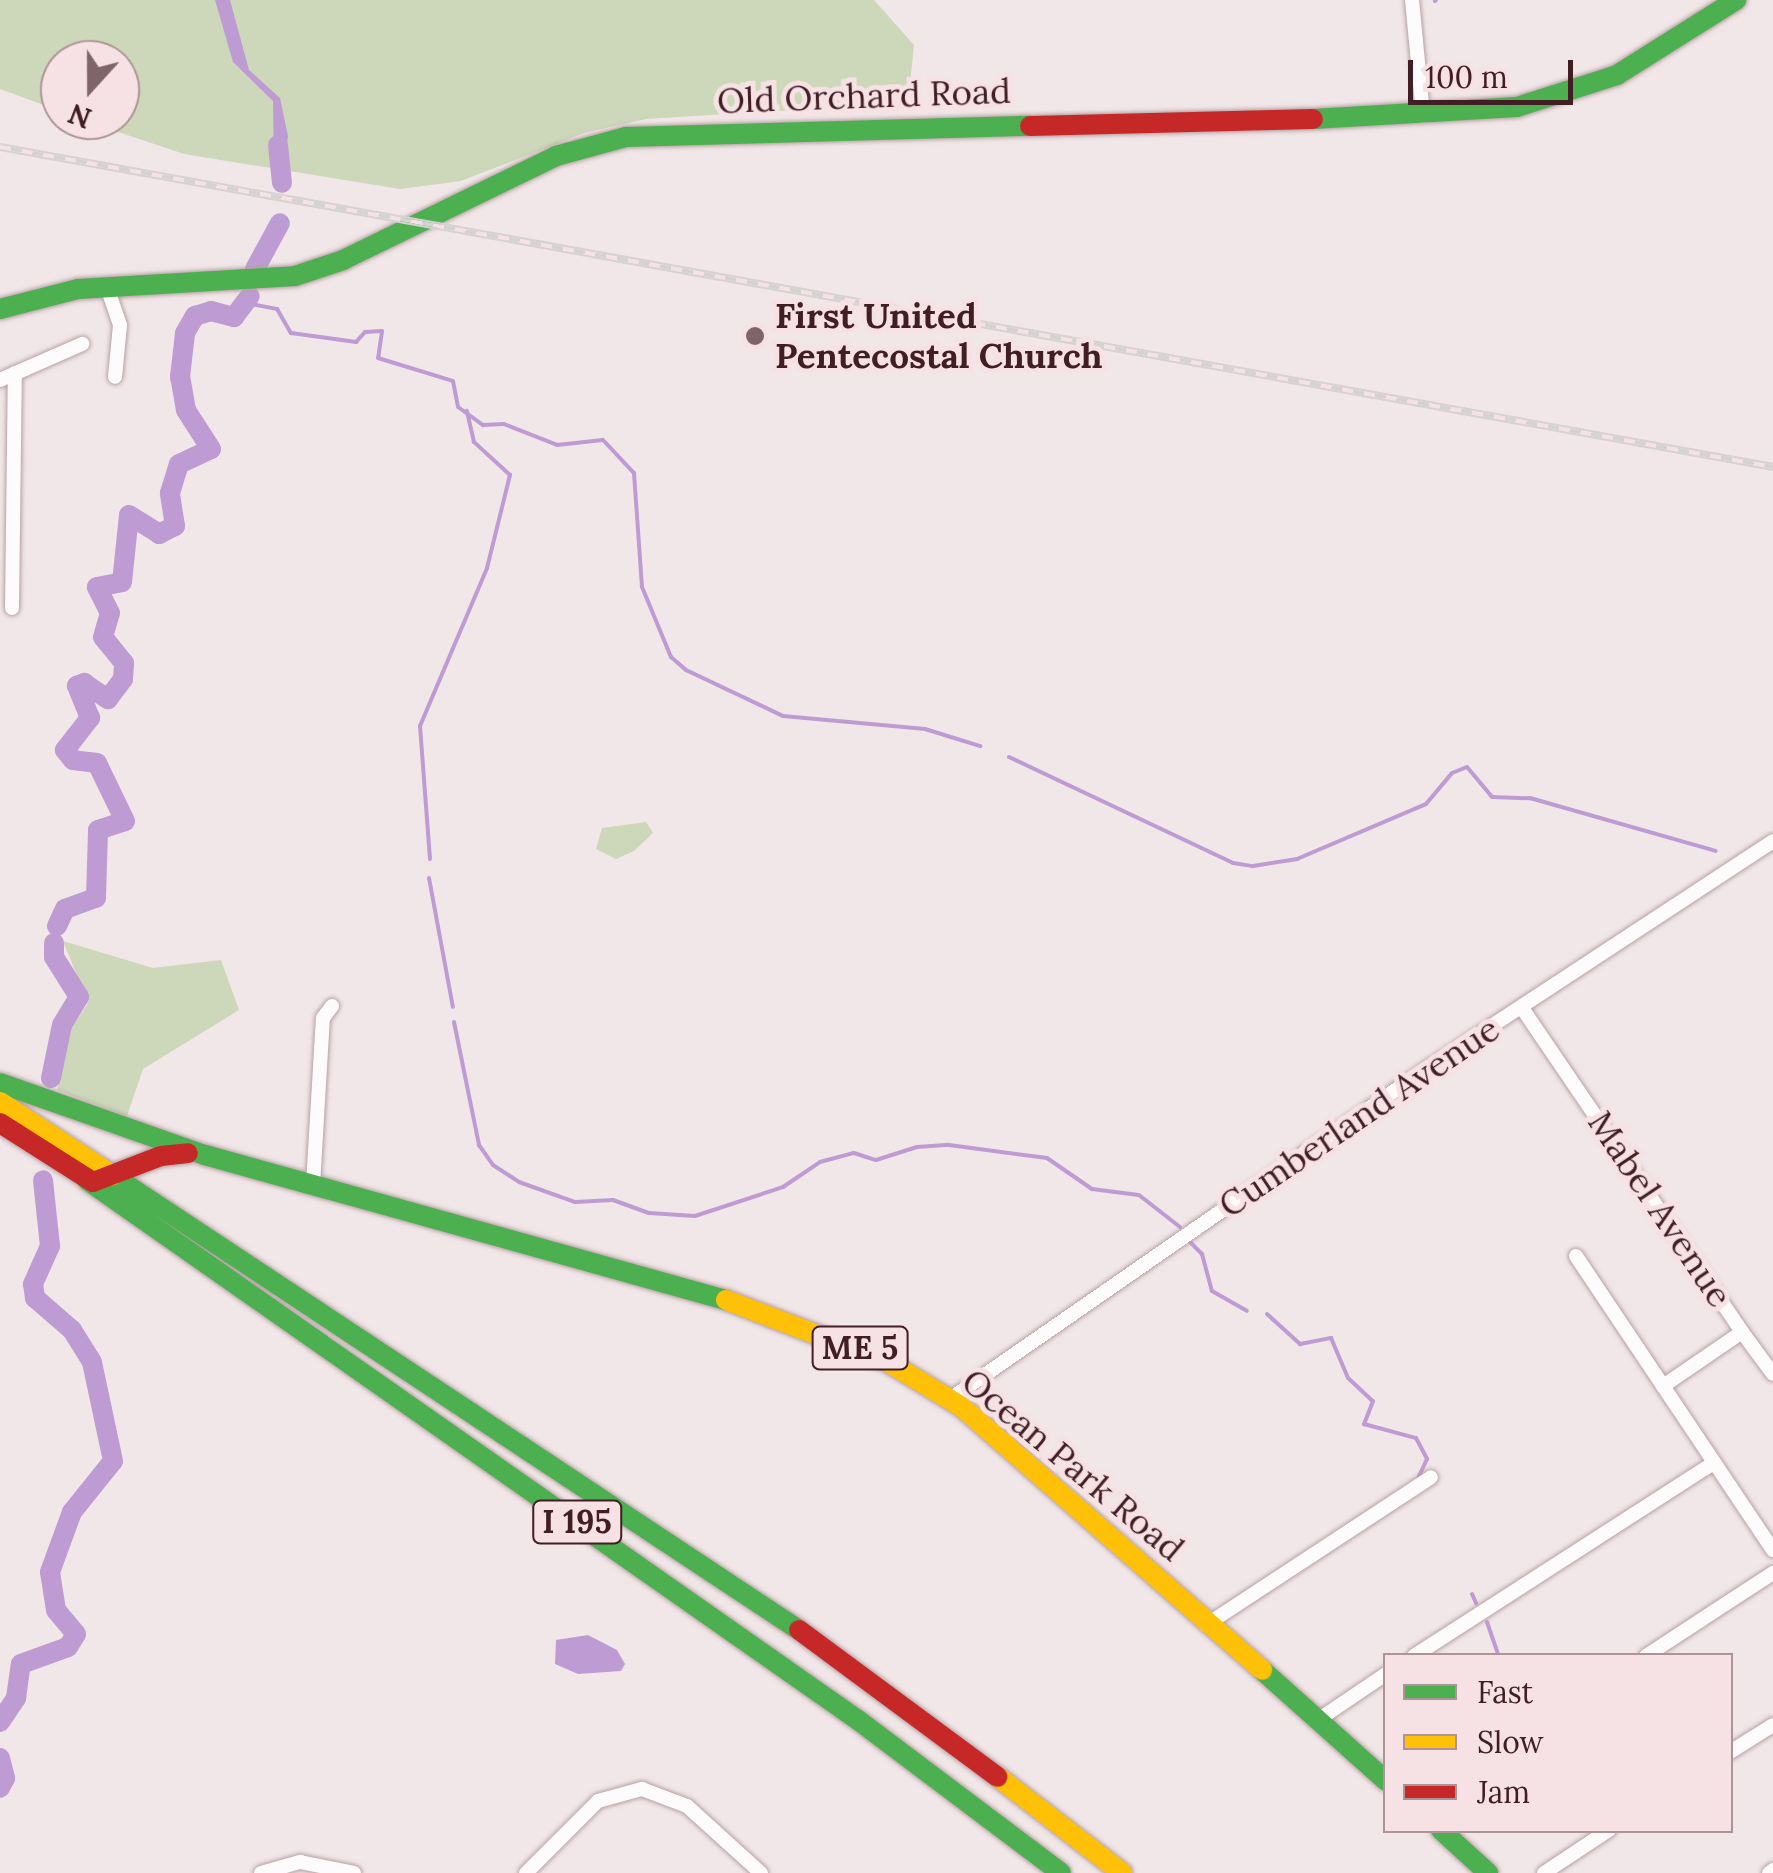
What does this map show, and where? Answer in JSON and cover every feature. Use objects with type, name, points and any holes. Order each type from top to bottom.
[{"type":"main road","name":"Old Orchard Road","points":[[0,309],[58,292],[107,286],[295,276],[343,260],[556,156],[626,137],[1424,115],[1517,108],[1589,87],[1645,60],[1736,0]]},
{"type":"main road","name":"Ocean Park Road","points":[[0,1083],[205,1154],[796,1321],[950,1399],[1029,1462],[1206,1625],[1383,1778]]},
{"type":"main road","points":[[0,1102],[112,1175]]},
{"type":"main road","points":[[0,1123],[87,1180]]},
{"type":"main road","points":[[138,1132],[140,1163]]},
{"type":"main road","name":"Ocean Park Road","points":[[87,1180],[178,1153],[205,1154]]},
{"type":"main road","name":"I 195","points":[[112,1175],[756,1600],[884,1689],[1122,1873]]},
{"type":"main road","name":"I 195","points":[[87,1180],[858,1720],[1061,1873]]},
{"type":"main road","points":[[1443,1833],[1488,1873]]},
{"type":"street","points":[[1412,0],[1424,115]]},
{"type":"street","points":[[107,286],[120,325],[115,378]]},
{"type":"street","points":[[0,380],[82,344]]},
{"type":"street","points":[[12,608],[15,373]]},
{"type":"street","name":"Cumberland Avenue","points":[[950,1399],[1035,1334],[1773,841]]},
{"type":"street","points":[[313,1184],[322,1022],[332,1006]]},
{"type":"street","name":"Mabel Avenue","points":[[1522,1008],[1742,1332],[1663,1386]]},
{"type":"street","points":[[1576,1256],[1773,1550]]},
{"type":"street","points":[[1742,1332],[1773,1374]]},
{"type":"street","points":[[1419,1653],[1713,1463]]},
{"type":"street","points":[[1206,1625],[1430,1477]]},
{"type":"street","points":[[1651,1653],[1773,1573]]},
{"type":"street","points":[[1318,1720],[1383,1676]]},
{"type":"street","points":[[1733,1750],[1773,1725]]},
{"type":"street","points":[[526,1873],[598,1801],[642,1789],[687,1806],[760,1873]]},
{"type":"street","points":[[1544,1873],[1604,1833]]},
{"type":"street","points":[[261,1873],[300,1862],[354,1873]]},
{"type":"green space","points":[[0,0],[874,0],[914,45],[908,103],[646,119],[584,133],[461,181],[400,189],[184,154],[140,139],[140,40],[40,40],[40,104],[0,89]]},
{"type":"green space","points":[[646,822],[653,833],[634,851],[616,859],[596,849],[602,828]]},
{"type":"green space","points":[[63,941],[153,968],[221,960],[239,1010],[143,1069],[127,1116],[57,1090],[71,1029],[88,1003]]},
{"type":"shaded area","points":[[215,0],[230,0],[249,70],[280,98],[288,136],[284,171],[274,169],[273,101],[233,62]]},
{"type":"shaded area","points":[[588,1635],[617,1650],[625,1664],[621,1671],[578,1674],[555,1664],[556,1640]]},
{"type":"waterway","points":[[278,145],[282,183]]},
{"type":"waterway","points":[[255,269],[280,223]]},
{"type":"waterway","points":[[57,926],[65,909],[96,898],[98,830],[125,821],[97,763],[73,760],[65,750],[90,718],[77,686],[84,683],[108,699],[123,679],[124,663],[103,637],[110,613],[97,587],[122,582],[129,515],[159,534],[175,526],[170,493],[179,464],[211,449],[186,410],[180,377],[185,333],[195,316],[211,311],[234,317],[250,296]]},
{"type":"waterway","points":[[246,303],[277,309],[291,333],[356,342],[365,332],[382,331],[378,358],[453,381],[458,407],[483,425],[504,424],[557,445],[603,440],[634,473],[642,587],[671,657],[686,670],[783,716],[925,729],[980,746]]},
{"type":"waterway","points":[[430,859],[420,726],[487,568],[510,475],[474,442],[467,411]]},
{"type":"waterway","points":[[1009,757],[1233,863],[1253,866],[1297,859],[1426,804],[1452,773],[1467,767],[1492,797],[1530,798],[1716,851]]},
{"type":"waterway","points":[[429,878],[453,1007]]},
{"type":"waterway","points":[[51,1078],[62,1025],[79,997],[54,957],[54,943]]},
{"type":"waterway","points":[[454,1022],[479,1145],[493,1165],[519,1182],[575,1202],[613,1200],[649,1213],[695,1216],[783,1187],[820,1162],[854,1153],[876,1160],[917,1147],[949,1145],[1047,1158],[1092,1189],[1139,1195],[1180,1227]]},
{"type":"waterway","points":[[0,1722],[16,1698],[21,1664],[68,1647],[76,1634],[56,1610],[50,1572],[72,1512],[113,1461],[92,1362],[72,1330],[35,1298],[33,1284],[50,1246],[43,1180]]},
{"type":"waterway","points":[[1189,1241],[1202,1254],[1212,1291],[1247,1311]]},
{"type":"waterway","points":[[1267,1314],[1300,1344],[1331,1338],[1348,1378],[1373,1401],[1364,1424],[1416,1438],[1427,1459],[1418,1478]]},
{"type":"waterway","points":[[1472,1594],[1476,1603]]},
{"type":"waterway","points":[[1487,1622],[1498,1653]]},
{"type":"waterway","points":[[0,1758],[5,1778],[0,1788]]},
{"type":"railway","points":[[0,147],[1773,467]]},
{"type":"traffic: fast","points":[[1313,119],[1517,107],[1617,75],[1736,0]]},
{"type":"traffic: fast","points":[[0,309],[78,289],[295,276],[343,260],[556,156],[626,137],[1030,126]]},
{"type":"traffic: fast","points":[[0,1083],[205,1155],[726,1300]]},
{"type":"traffic: fast","points":[[112,1175],[799,1630]]},
{"type":"traffic: fast","points":[[87,1180],[858,1720],[1061,1873]]},
{"type":"traffic: fast","points":[[1262,1670],[1383,1778]]},
{"type":"traffic: fast","points":[[1444,1833],[1488,1873]]},
{"type":"traffic: slow","points":[[0,1102],[112,1175]]},
{"type":"traffic: slow","points":[[726,1300],[888,1362],[962,1407],[1262,1670]]},
{"type":"traffic: slow","points":[[998,1777],[1122,1873]]},
{"type":"traffic: jam","points":[[1030,126],[1313,119]]},
{"type":"traffic: jam","points":[[0,1123],[93,1182],[161,1156],[188,1153]]},
{"type":"traffic: jam","points":[[799,1630],[998,1777]]},
{"type":"place","name":"First United Pentecostal Church","points":[[755,336]]}]
